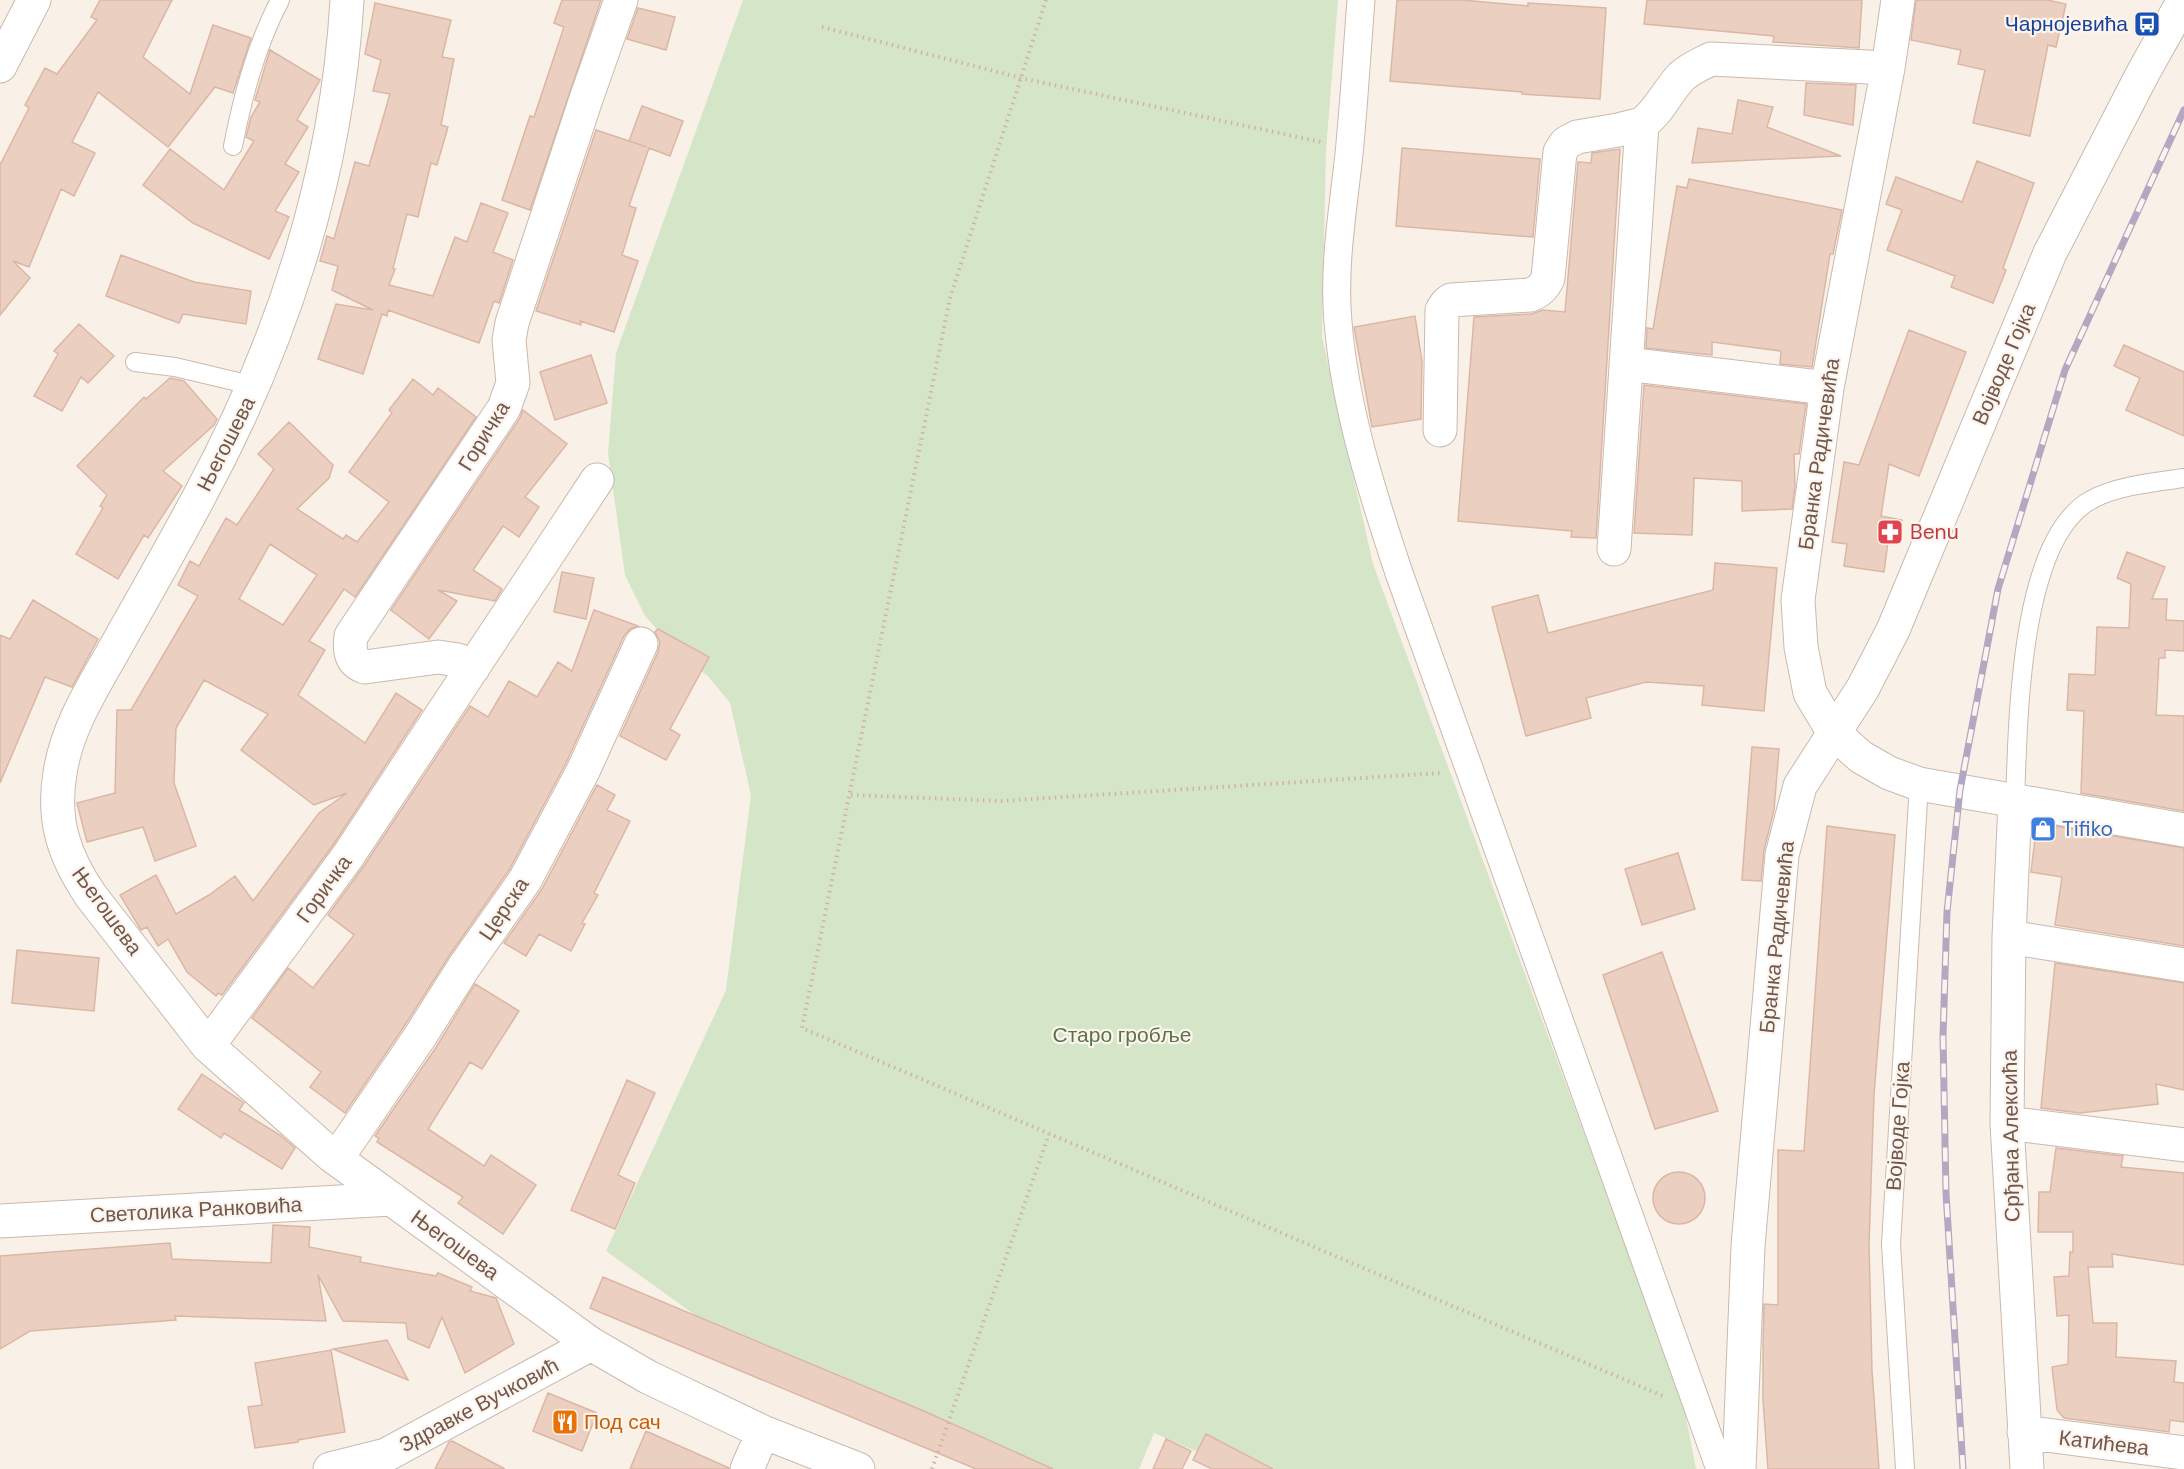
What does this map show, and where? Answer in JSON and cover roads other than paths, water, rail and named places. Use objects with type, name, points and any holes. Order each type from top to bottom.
[{"type":"street","points":[[0,66],[34,0]]},
{"type":"street","name":"Његошева","points":[[347,0],[345,37],[327,156],[297,270],[255,386],[200,496],[77,718],[60,771],[56,803],[59,828],[66,852],[91,896],[208,1046],[337,1158],[591,1344],[648,1377],[763,1432],[858,1469]]},
{"type":"street","name":"Горичка","points":[[473,668],[458,660],[438,657],[365,667],[357,664],[351,657],[349,646],[351,636],[504,408],[513,383],[509,340],[512,323],[621,0]]},
{"type":"street","points":[[1361,0],[1350,148],[1336,278],[1338,323],[1347,386],[1369,480],[1399,573],[1720,1469]]},
{"type":"street","name":"Бранка Радичевића","points":[[1739,1469],[1748,1245],[1782,855],[1800,786],[1834,733],[1810,693],[1801,646],[1798,600],[1827,388],[1888,68],[1898,0]]},
{"type":"street","name":"Војводе Гојка","points":[[1834,733],[1863,688],[1893,630],[2050,253],[2184,0]]},
{"type":"street","points":[[1440,430],[1443,310],[1447,303],[1460,299],[1530,295],[1542,289],[1548,278],[1560,152],[1566,143],[1576,137],[1642,124],[1652,117],[1682,76],[1695,66],[1712,59],[1888,68]]},
{"type":"street","points":[[1614,549],[1642,124]]},
{"type":"street","points":[[1626,364],[1827,388]]},
{"type":"street","name":"Горичка","points":[[208,1046],[348,856],[597,480]]},
{"type":"street","name":"Церска","points":[[337,1158],[525,880],[583,771],[640,644]]},
{"type":"street","points":[[1834,733],[1861,757],[1889,773],[1919,784],[2184,830]]},
{"type":"street","name":"Срђана Алексића","points":[[2015,802],[2009,937],[2007,1123],[2027,1469]]},
{"type":"street","points":[[2009,937],[2184,965]]},
{"type":"street","points":[[2007,1123],[2184,1145]]},
{"type":"street","name":"Светолика Ранковића","points":[[0,1221],[392,1199]]},
{"type":"street","name":"Здравке Вучковић","points":[[330,1469],[384,1462],[591,1344]]},
{"type":"street","points":[[747,1469],[763,1432]]},
{"type":"street","name":"Катићева","points":[[2024,1432],[2184,1453]]},
{"type":"lane","points":[[232,146],[240,106],[252,68],[280,0]]},
{"type":"lane","points":[[135,362],[175,367],[255,386]]},
{"type":"lane","points":[[2015,802],[2018,719],[2025,638],[2038,586],[2054,545],[2070,516],[2091,500],[2136,485],[2184,478]]},
{"type":"lane","name":"Војводе Гојка","points":[[1905,1469],[1891,1244],[1919,784]]},
{"type":"railway","points":[[1963,1469],[1946,1193],[1943,1037],[1947,912],[1960,790],[1998,589],[2065,370],[2184,110]]},
{"type":"place","name":"Чарнојевића","points":[[2147,24]]},
{"type":"place","name":"Benu","points":[[1890,532]]},
{"type":"place","name":"Tifiko","points":[[2043,829]]},
{"type":"place","name":"Под сач","points":[[565,1422]]},
{"type":"park label","name":"Старо гробље","points":[[1122,1035]]}]
